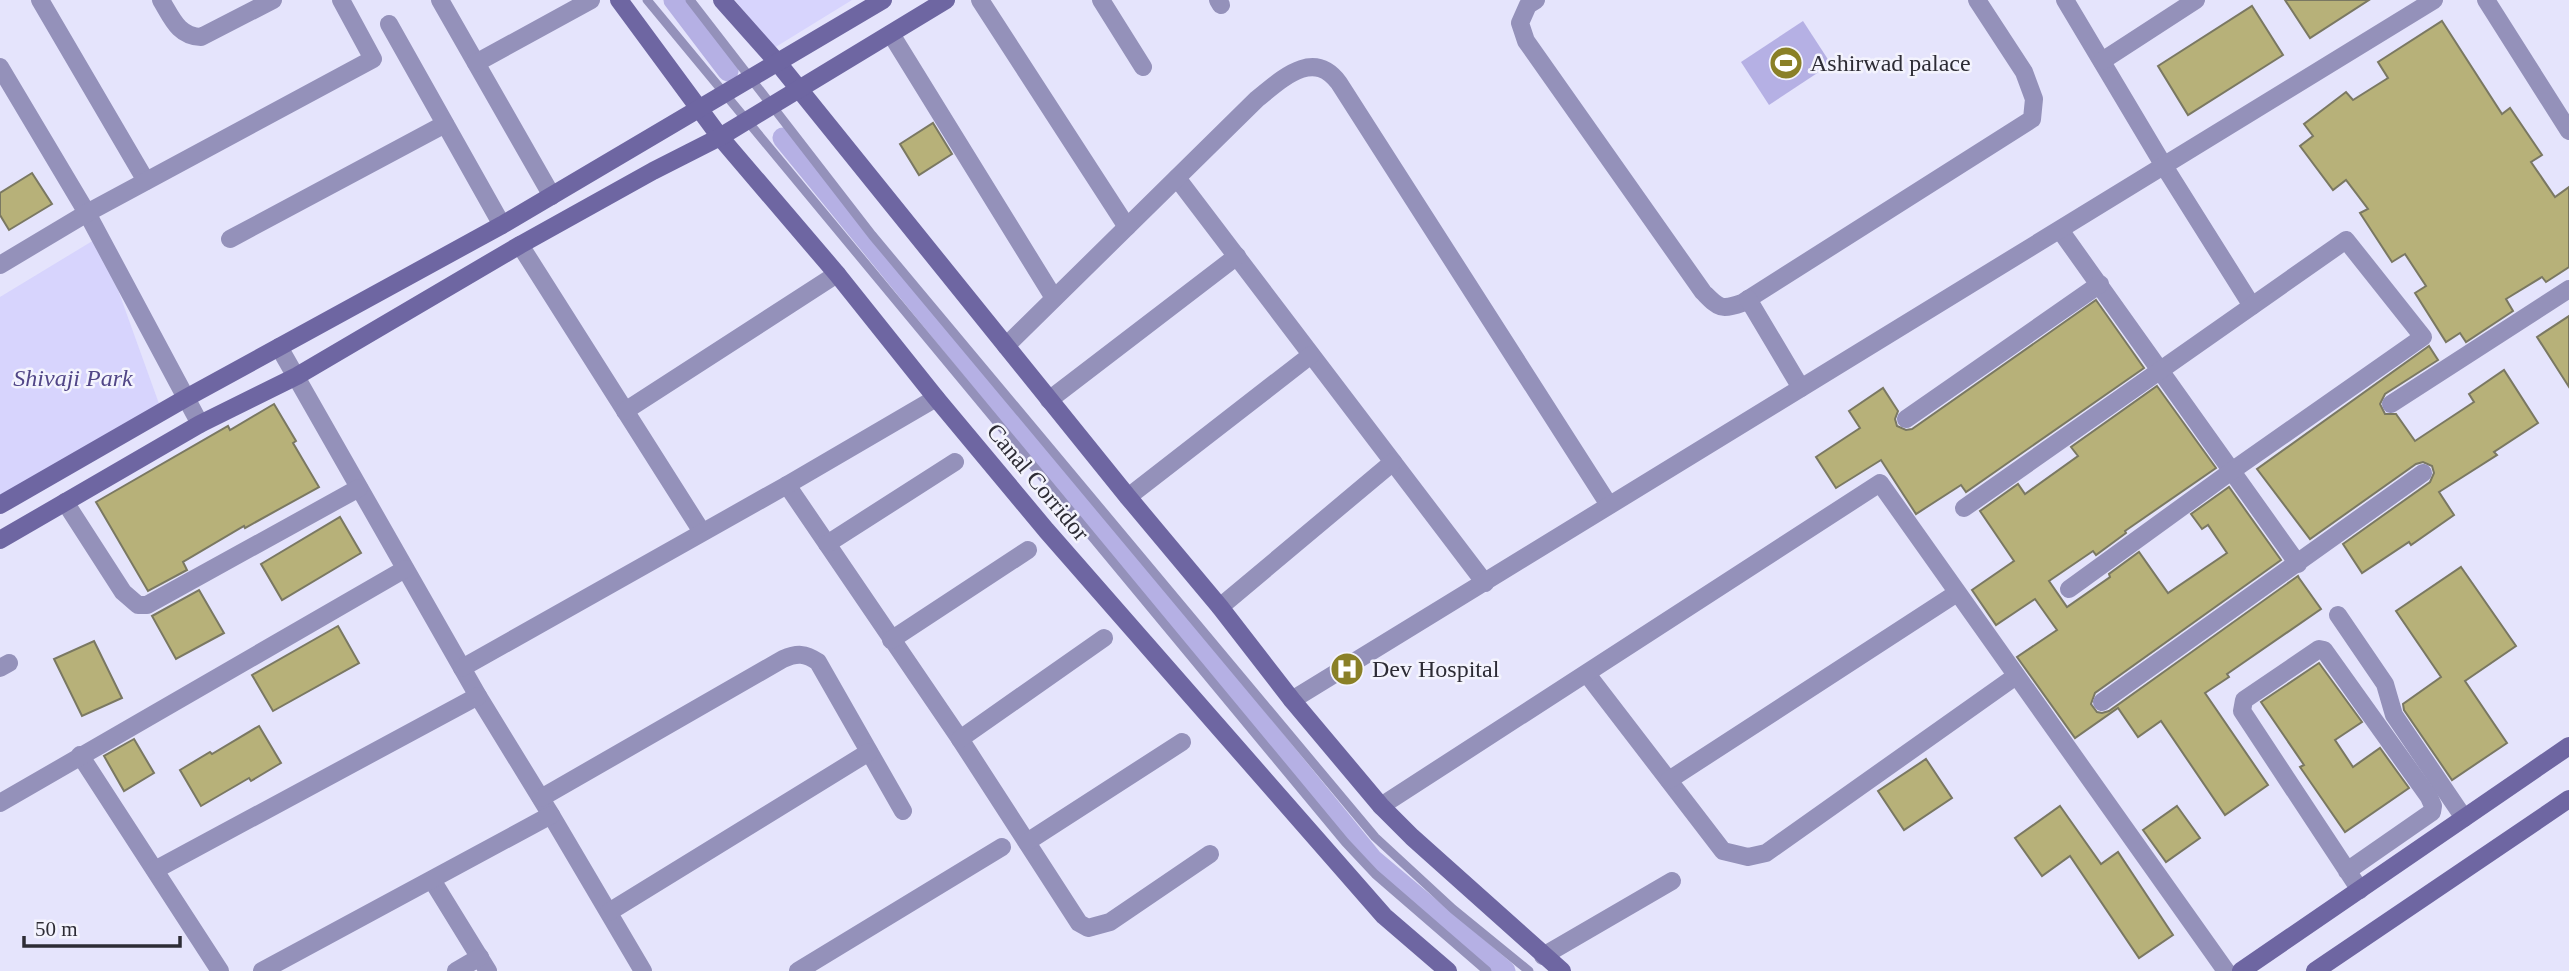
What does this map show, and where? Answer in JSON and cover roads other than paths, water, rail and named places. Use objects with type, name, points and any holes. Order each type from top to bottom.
[{"type":"street","points":[[40,0],[146,181]]},
{"type":"street","points":[[161,0],[180,32],[201,37],[273,0]]},
{"type":"street","points":[[0,265],[146,181],[373,59],[341,0]]},
{"type":"street","points":[[440,0],[552,196]]},
{"type":"street","points":[[476,63],[591,0]]},
{"type":"street","name":"Canal Corridor","points":[[619,0],[720,137],[837,274],[1046,530],[1384,916],[1448,971]]},
{"type":"street","points":[[722,0],[778,63],[1049,400],[1220,607],[1292,700],[1381,806],[1562,971]]},
{"type":"street","points":[[0,505],[186,398],[502,225],[883,0]]},
{"type":"street","points":[[980,0],[1127,227]]},
{"type":"street","points":[[1101,0],[1143,67]]},
{"type":"street","points":[[1536,0],[1528,5],[1520,23],[1526,41],[1686,270],[1717,306],[1727,309],[1748,299],[2032,119],[2034,99],[2024,72],[1977,0]]},
{"type":"street","points":[[2065,0],[2252,306]]},
{"type":"street","points":[[2102,61],[2196,0]]},
{"type":"street","points":[[1292,700],[2434,0]]},
{"type":"street","points":[[2486,0],[2569,131]]},
{"type":"street","points":[[0,540],[200,424],[297,376],[520,245],[720,137],[891,34],[938,2]]},
{"type":"street","points":[[389,24],[502,225]]},
{"type":"street","points":[[891,34],[1054,298]]},
{"type":"street","points":[[1006,346],[1257,100],[1289,75],[1315,66],[1330,71],[1609,505]]},
{"type":"street","points":[[3,79],[87,214],[200,424]]},
{"type":"street","points":[[230,239],[445,124]]},
{"type":"street","points":[[1177,178],[1485,583]]},
{"type":"street","points":[[2060,230],[2298,564]]},
{"type":"street","points":[[1964,508],[2346,240],[2423,337],[2069,589]]},
{"type":"street","points":[[520,245],[702,531]]},
{"type":"street","points":[[1049,400],[1237,256]]},
{"type":"street","points":[[625,411],[837,274]]},
{"type":"street","points":[[1906,419],[2100,285]]},
{"type":"street","points":[[2391,404],[2569,289]]},
{"type":"street","points":[[1748,299],[1801,388]]},
{"type":"street","points":[[279,347],[478,696],[643,971]]},
{"type":"street","points":[[1128,497],[1311,355]]},
{"type":"street","points":[[462,668],[936,398]]},
{"type":"street","points":[[827,544],[955,462]]},
{"type":"street","points":[[1220,607],[1393,462]]},
{"type":"street","points":[[2102,702],[2423,473]]},
{"type":"street","points":[[1381,806],[1880,483],[2226,971]]},
{"type":"street","points":[[787,485],[960,739],[1079,923],[1088,928],[1110,922],[1210,854]]},
{"type":"street","points":[[65,502],[123,592],[138,604],[147,605],[359,488]]},
{"type":"street","points":[[891,640],[1028,550]]},
{"type":"street","points":[[0,803],[405,569]]},
{"type":"street","points":[[1669,780],[1957,593]]},
{"type":"street","points":[[2338,615],[2385,684],[2394,715],[2464,818]]},
{"type":"street","points":[[960,739],[1104,638]]},
{"type":"street","points":[[2347,871],[2432,812],[2433,806],[2324,650],[2319,649],[2244,700],[2242,711],[2347,871],[2360,890]]},
{"type":"street","points":[[541,797],[796,654],[808,655],[818,662],[903,811]]},
{"type":"street","points":[[1587,674],[1724,851],[1748,857],[1766,853],[2016,676]]},
{"type":"street","points":[[155,870],[478,696]]},
{"type":"street","points":[[1027,842],[1182,742]]},
{"type":"street","points":[[2241,971],[2569,746]]},
{"type":"street","points":[[609,912],[869,752]]},
{"type":"street","points":[[80,755],[220,971]]},
{"type":"street","points":[[2315,971],[2569,799]]},
{"type":"street","points":[[262,971],[551,814]]},
{"type":"street","points":[[798,971],[1002,847]]},
{"type":"street","points":[[432,880],[484,964],[456,971]]},
{"type":"street","points":[[1543,956],[1672,881]]},
{"type":"lane","points":[[647,0],[1346,842],[1375,874],[1488,971]]},
{"type":"lane","points":[[690,0],[872,235],[1375,836],[1453,909],[1529,971]]},
{"type":"waterway","points":[[674,0],[728,71]]},
{"type":"waterway","points":[[783,138],[1372,859],[1505,971]]},
{"type":"place","name":"Ashirwad palace","points":[[1786,63]]},
{"type":"place","name":"Dev Hospital","points":[[1347,669]]},
{"type":"park label","name":"Shivaji Park","points":[[73,378]]}]
